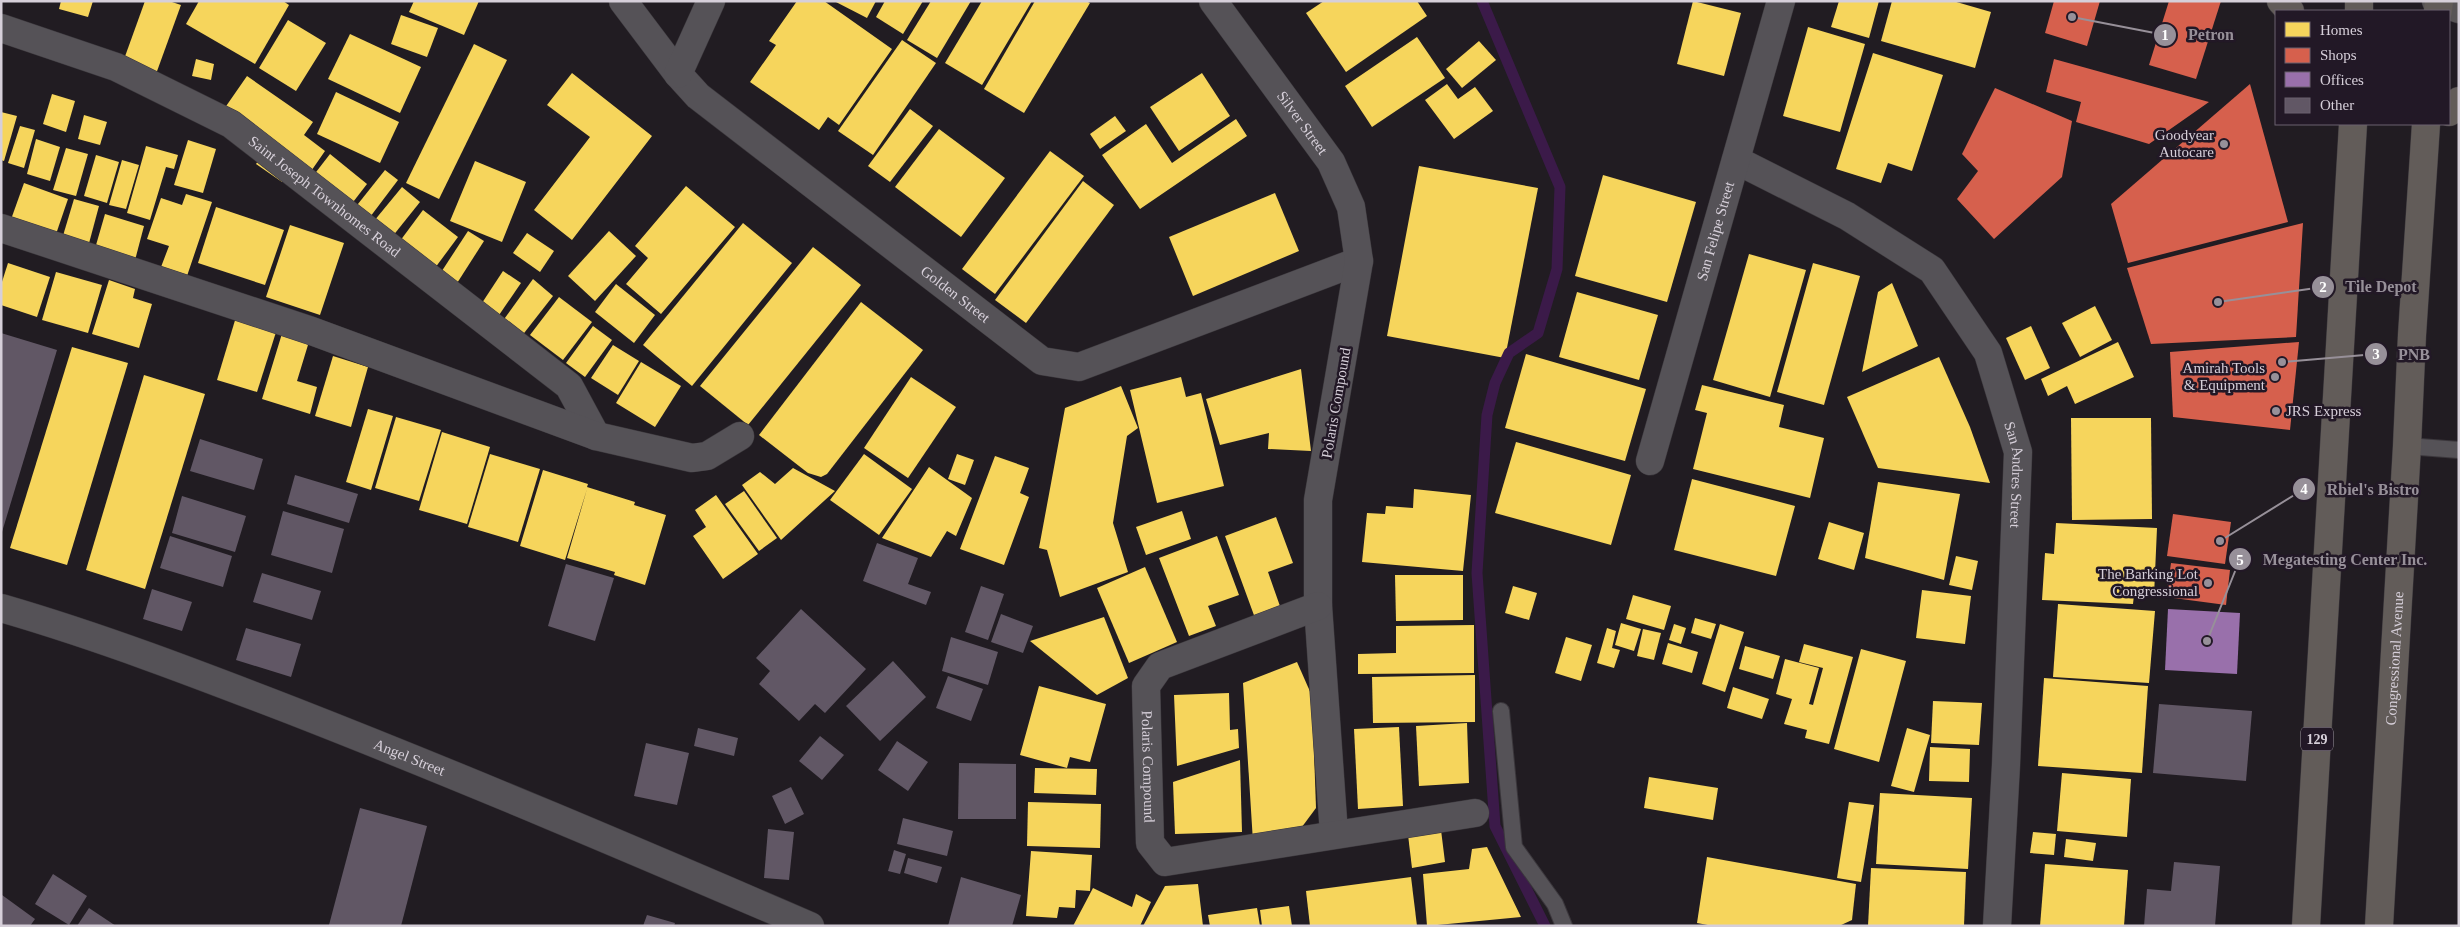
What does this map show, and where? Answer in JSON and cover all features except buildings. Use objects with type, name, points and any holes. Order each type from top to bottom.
[{"type":"main road","points":[[2280,1],[2289,10]]},
{"type":"main road","points":[[2450,111],[2459,101]]},
{"type":"main road","name":"Congressional Avenue","points":[[2380,926],[2422,154],[2426,125]]},
{"type":"main road","points":[[2422,154],[2439,125]]},
{"type":"main road","name":"129","points":[[2306,926],[2352,127]]},
{"type":"street","name":"Golden Street","points":[[622,1],[678,74],[698,96],[1042,361],[1079,367],[1359,261]]},
{"type":"street","points":[[678,74],[712,1]]},
{"type":"street","name":"Silver Street","points":[[1213,1],[1331,162],[1351,207],[1359,261]]},
{"type":"street","name":"San Felipe Street","points":[[1650,461],[1781,1]]},
{"type":"street","name":"Saint Joseph Townhomes Road","points":[[1,28],[116,67],[231,124],[570,386],[596,436]]},
{"type":"street","name":"San Andres Street","points":[[1736,160],[1847,216],[1932,270],[1988,354],[2018,452],[2006,765],[1997,926]]},
{"type":"street","points":[[1,228],[309,330],[596,436],[692,458],[707,456],[740,436]]},
{"type":"street","name":"Polaris Compound","points":[[1334,834],[1318,606],[1318,500],[1345,354],[1359,261]]},
{"type":"street","name":"Polaris Compound","points":[[1318,606],[1160,666],[1146,686],[1150,843],[1165,862],[1475,813]]},
{"type":"street","name":"Angel Street","points":[[1,608],[61,626],[205,677],[431,765],[810,926]]},
{"type":"lane","points":[[2407,446],[2459,450]]},
{"type":"lane","points":[[1501,711],[1514,847],[1555,904],[1564,926]]},
{"type":"waterway","points":[[1482,1],[1560,187],[1557,269],[1538,333],[1509,353],[1495,383],[1487,415],[1477,573],[1495,826],[1545,926]]},
{"type":"place","name":"Petron","points":[[2072,17]]},
{"type":"place","name":"Goodyear Autocare","points":[[2224,144]]},
{"type":"place","name":"Tile Depot","points":[[2218,302]]},
{"type":"place","name":"PNB","points":[[2282,362]]},
{"type":"place","name":"Amirah Tools & Equipment","points":[[2275,377]]},
{"type":"place","name":"JRS Express","points":[[2276,411]]},
{"type":"place","name":"Rbiel's Bistro","points":[[2220,541]]},
{"type":"place","name":"The Barking Lot Congressional","points":[[2208,583]]},
{"type":"place","name":"Megatesting Center Inc.","points":[[2207,641]]}]
